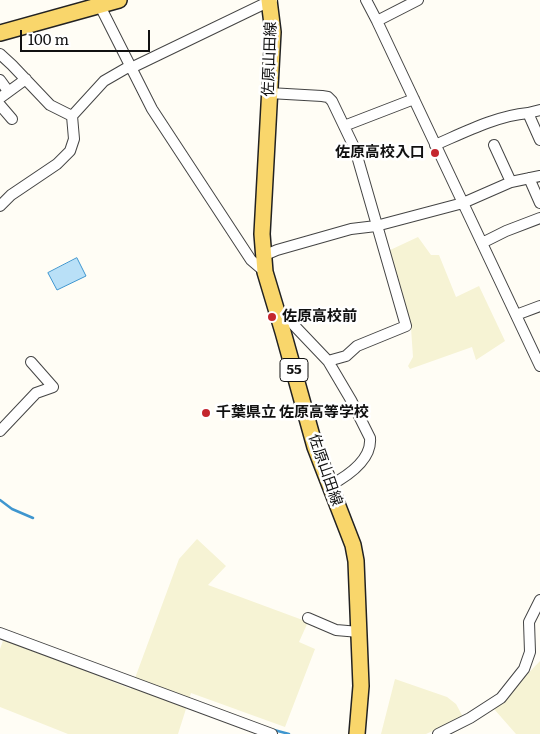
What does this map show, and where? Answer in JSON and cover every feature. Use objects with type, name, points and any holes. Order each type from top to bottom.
[{"type":"main road","points":[[0,33],[99,3],[119,0]]},
{"type":"main road","name":"佐原山田線","points":[[271,0],[273,32],[262,256],[264,272],[315,447],[353,545],[356,561],[361,686],[357,734]]},
{"type":"street","points":[[0,206],[16,191],[57,164],[70,151],[74,140],[72,116],[104,81],[271,0]]},
{"type":"street","points":[[366,0],[540,366]]},
{"type":"street","points":[[377,20],[418,0]]},
{"type":"street","points":[[99,3],[152,110],[251,260],[264,272]]},
{"type":"street","points":[[0,54],[50,105],[72,116]]},
{"type":"street","points":[[0,80],[4,95],[26,79]]},
{"type":"street","points":[[269,93],[328,97],[332,101],[359,163],[406,326],[357,346],[346,356],[328,361]]},
{"type":"street","points":[[344,126],[414,99]]},
{"type":"street","points":[[0,105],[12,119]]},
{"type":"street","points":[[436,144],[514,114],[540,110]]},
{"type":"street","points":[[528,113],[540,140]]},
{"type":"street","points":[[494,145],[511,182]]},
{"type":"street","points":[[262,256],[351,229],[376,226],[463,204],[511,182],[540,176]]},
{"type":"street","points":[[529,178],[540,203]]},
{"type":"street","points":[[482,243],[506,231],[540,218]]},
{"type":"street","points":[[516,315],[540,306]]},
{"type":"street","points":[[277,316],[288,319],[328,361],[370,438],[370,445],[352,472],[330,486]]},
{"type":"street","points":[[0,431],[36,393],[53,387],[31,362]]},
{"type":"street","points":[[438,734],[470,718],[501,698],[524,669],[530,652],[529,622],[540,600]]},
{"type":"street","points":[[308,618],[336,630],[359,632]]},
{"type":"street","points":[[0,632],[272,734]]},
{"type":"shaded area","points":[[418,237],[431,255],[439,255],[456,297],[479,286],[505,341],[476,360],[472,347],[410,369],[408,366],[413,357],[411,328],[388,251]]},
{"type":"shaded area","points":[[197,539],[226,566],[208,585],[308,622],[299,642],[315,649],[285,727],[191,693],[178,734],[68,734],[0,707],[0,649],[4,638],[131,689],[179,559]]},
{"type":"shaded area","points":[[540,661],[540,734],[516,734],[494,709]]},
{"type":"shaded area","points":[[395,679],[447,697],[456,704],[463,717],[426,734],[381,734]]},
{"type":"water","points":[[77,258],[86,276],[57,290],[48,273]]},
{"type":"waterway","points":[[0,500],[12,509],[33,518]]},
{"type":"waterway","points":[[274,730],[289,734]]},
{"type":"place","name":"佐原高校入口","points":[[435,153]]},
{"type":"place","name":"佐原高校前","points":[[272,317]]},
{"type":"place","name":"千葉県立 佐原高等学校","points":[[206,413]]}]
